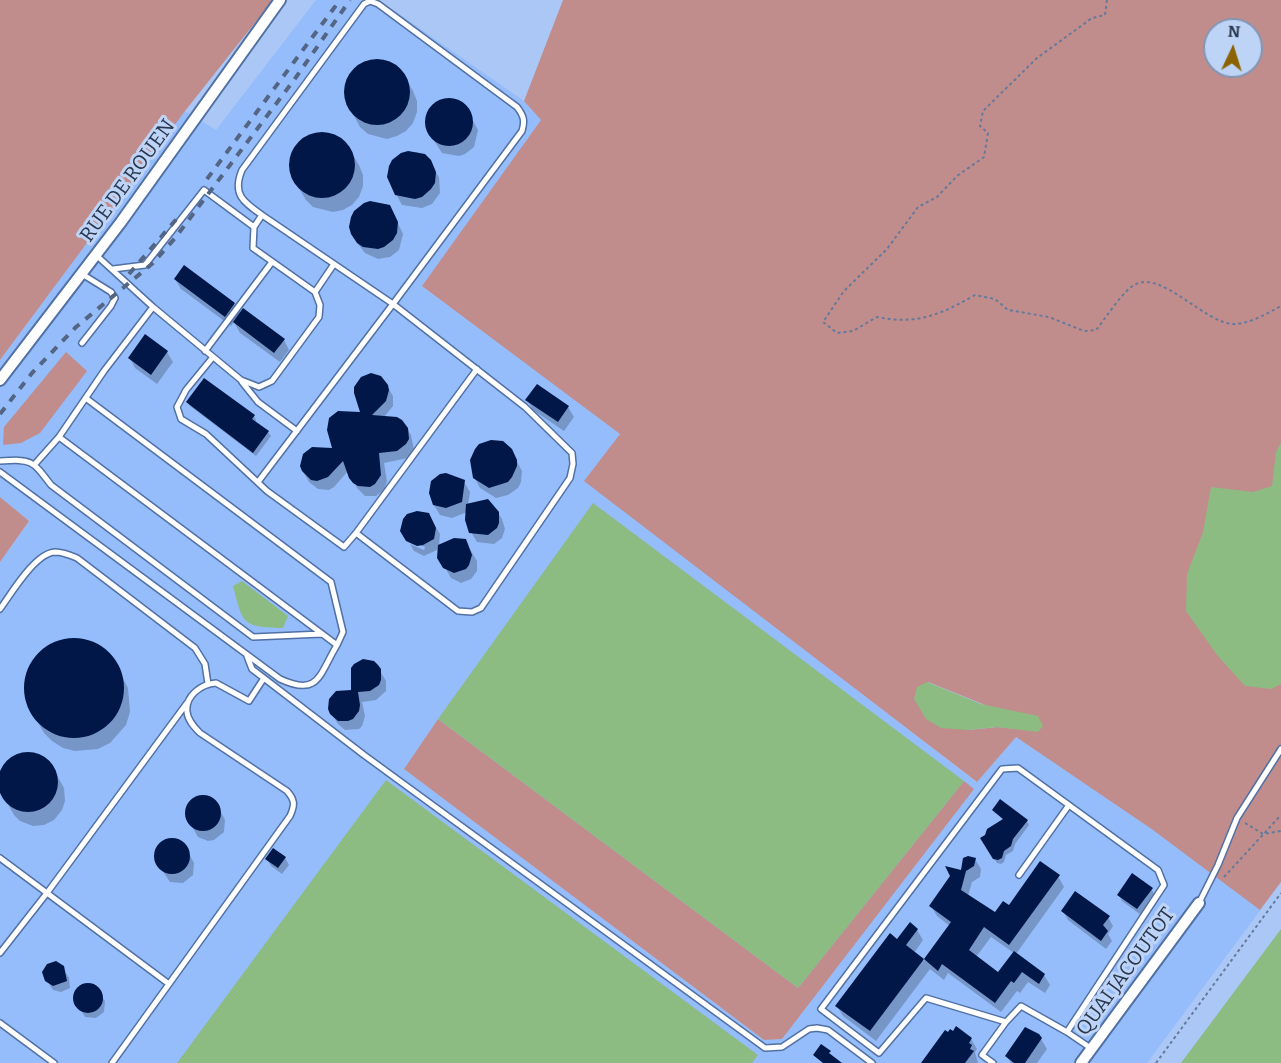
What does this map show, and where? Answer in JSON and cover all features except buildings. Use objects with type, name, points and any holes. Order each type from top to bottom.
[{"type":"street","name":"RUE DE ROUEN","points":[[0,380],[96,255],[280,0]]},
{"type":"street","name":"QUAI JACOUTOT","points":[[1081,1063],[1199,903]]},
{"type":"lane","points":[[258,482],[393,304],[522,131],[525,123],[517,107],[378,4],[370,2],[364,4],[242,170],[237,181],[238,192],[245,203],[393,304],[525,407],[572,453],[573,464],[570,477],[481,608],[472,612],[458,611],[356,533]]},
{"type":"lane","points":[[113,269],[145,265],[204,190],[254,226]]},
{"type":"lane","points":[[241,380],[259,387],[272,381],[319,317],[320,305],[315,292],[253,248],[254,226],[262,215]]},
{"type":"lane","points":[[96,255],[153,307],[241,380],[258,402],[297,431]]},
{"type":"lane","points":[[206,351],[272,262]]},
{"type":"lane","points":[[315,292],[334,264]]},
{"type":"lane","points":[[82,274],[111,292],[115,298],[82,343]]},
{"type":"lane","points":[[35,464],[87,399],[104,371],[153,307]]},
{"type":"lane","points":[[213,357],[186,390],[177,408],[181,419],[206,434],[258,482],[344,547],[477,369]]},
{"type":"lane","points":[[0,471],[280,679],[292,685],[311,686],[318,678],[343,632],[331,582],[87,399]]},
{"type":"lane","points":[[58,437],[337,645]]},
{"type":"lane","points":[[0,461],[21,460],[35,464],[51,485],[253,637],[322,634]]},
{"type":"lane","points":[[0,609],[43,555],[53,552],[64,553],[77,558],[195,648],[205,664],[208,684]]},
{"type":"lane","points":[[247,654],[252,669],[364,755],[765,1047],[782,1047],[809,1029],[817,1028],[828,1030],[872,1063]]},
{"type":"lane","points":[[0,953],[201,686],[216,683],[249,701],[264,678]]},
{"type":"lane","points":[[112,1063],[290,816],[295,803],[287,791],[200,733],[192,725],[187,714],[187,703]]},
{"type":"lane","points":[[1199,903],[1218,865],[1237,818],[1281,749]]},
{"type":"lane","points":[[1006,1022],[926,998],[879,1053],[821,1009],[1002,769],[1018,768],[1158,870],[1164,885],[1067,1032]]},
{"type":"lane","points":[[1019,875],[1069,805]]},
{"type":"lane","points":[[0,858],[169,984]]},
{"type":"lane","points":[[993,1063],[982,1055],[1021,1006],[1092,1049]]},
{"type":"lane","points":[[0,1023],[54,1063]]},
{"type":"path","points":[[1107,0],[1105,15],[1092,18],[1037,58],[983,111],[981,126],[988,133],[984,157],[957,176],[936,197],[918,207],[887,249],[844,291],[823,322],[837,333],[853,331],[877,317],[892,320],[927,319],[954,308],[975,295],[995,299],[1008,310],[1049,317],[1084,331],[1096,330],[1128,291],[1136,284],[1146,282],[1168,288],[1203,312],[1232,324],[1254,320],[1281,306]]},
{"type":"path","points":[[1223,877],[1281,815]]},
{"type":"path","points":[[1237,818],[1263,834],[1281,831]]},
{"type":"path","points":[[1156,1063],[1281,893]]},
{"type":"shaded area","points":[[0,0],[273,0],[185,111],[0,360]]},
{"type":"shaded area","points":[[316,0],[379,0],[524,101],[542,120],[422,286],[621,434],[585,480],[976,782],[1016,737],[1202,863],[1262,908],[1147,1063],[0,1063],[0,562],[29,521],[0,497],[0,360],[185,111],[216,130]],"holes":[[[438,719],[806,1006],[782,1039],[764,1040],[404,769]]]},
{"type":"shaded area","points":[[563,0],[1281,0],[1281,882],[1260,910],[1153,830],[1016,737],[977,782],[584,481],[620,434],[422,286],[541,120],[524,101]],"holes":[[[928,682],[985,705],[1017,729],[997,727],[968,730]]]},
{"type":"shaded area","points":[[66,352],[87,371],[40,433],[21,443],[3,445],[4,427]]},
{"type":"shaded area","points":[[1281,442],[1281,684],[1271,689],[1245,686],[1217,655],[1186,611],[1187,574],[1203,532],[1211,487],[1253,492],[1272,486],[1276,452]]},
{"type":"shaded area","points":[[0,497],[29,521],[0,562]]},
{"type":"shaded area","points":[[593,503],[964,781],[798,988],[438,719]]},
{"type":"shaded area","points":[[242,581],[288,616],[283,628],[259,626],[246,621],[239,608],[233,586]]},
{"type":"shaded area","points":[[927,682],[981,704],[1038,716],[1043,726],[1038,732],[997,727],[968,730],[941,728],[926,719],[914,699],[917,687]]},
{"type":"shaded area","points":[[438,719],[798,988],[964,781],[974,789],[782,1039],[764,1040],[404,769]]},
{"type":"shaded area","points":[[386,780],[758,1055],[752,1063],[177,1063]]},
{"type":"shaded area","points":[[1281,929],[1281,1063],[1181,1063]]},
{"type":"railway","points":[[207,179],[340,0]]},
{"type":"railway","points":[[0,414],[32,373],[76,327],[153,263],[175,238],[294,80],[350,0]]},
{"type":"railway","points":[[129,274],[180,215]]}]
